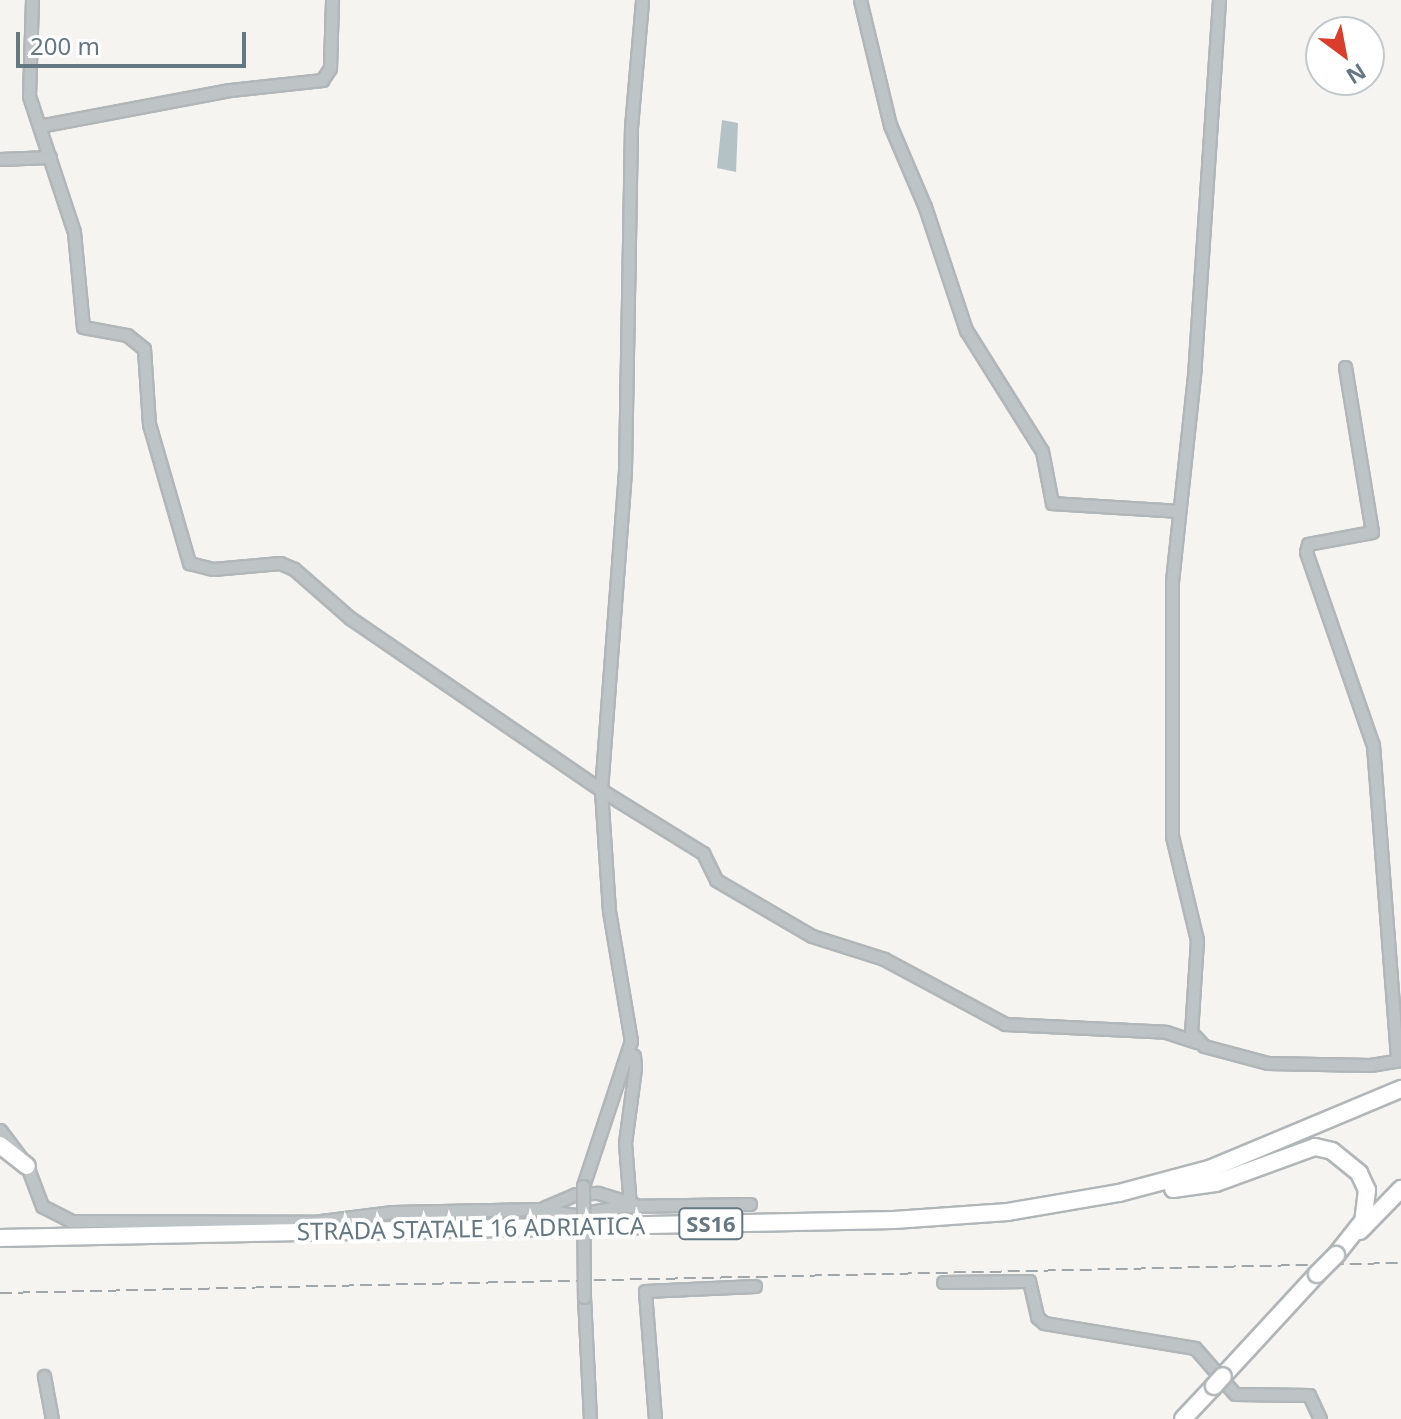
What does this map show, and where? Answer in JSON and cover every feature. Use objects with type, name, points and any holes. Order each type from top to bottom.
[{"type":"highway","name":"STRADA STATALE 16 ADRIATICA","points":[[0,1235],[894,1220],[1008,1212],[1119,1193],[1212,1168],[1401,1089]]},
{"type":"highway","name":"STRADA STATALE 16 ADRIATICA","points":[[0,1248],[950,1228],[1051,1216],[1173,1189],[1275,1155],[1401,1100]]},
{"type":"highway","points":[[0,1145],[27,1166]]},
{"type":"highway","points":[[1173,1189],[1216,1183],[1315,1147],[1332,1151],[1359,1173],[1367,1190],[1363,1221],[1336,1255]]},
{"type":"highway","points":[[1183,1419],[1317,1274],[1401,1189]]},
{"type":"street","points":[[32,0],[29,96],[74,232],[83,327],[135,339],[146,355],[149,424],[189,563],[213,569],[289,566],[340,611],[601,790],[703,853],[720,884],[812,936],[884,959],[987,1019],[1036,1029],[1166,1032],[1268,1063],[1399,1060],[1371,733],[1306,552],[1308,544],[1372,532],[1345,367]]},
{"type":"street","points":[[39,126],[189,97],[322,80],[330,68],[332,0]]},
{"type":"street","points":[[590,1419],[583,1186],[628,1054],[631,1022],[609,911],[601,790],[625,470],[631,127],[642,0]]},
{"type":"street","points":[[860,0],[890,125],[925,207],[966,330],[1042,451],[1052,503],[1179,511]]},
{"type":"street","points":[[1197,1042],[1191,1032],[1197,940],[1172,836],[1172,581],[1211,170],[1219,0]]},
{"type":"street","points":[[0,159],[50,157]]},
{"type":"street","points":[[628,1054],[634,1056],[635,1068],[625,1143],[633,1206]]},
{"type":"street","points":[[0,1130],[27,1166],[42,1206],[71,1221],[313,1222],[392,1212],[540,1209],[575,1215],[633,1206],[750,1204]]},
{"type":"street","points":[[540,1209],[576,1194],[598,1193],[633,1206]]},
{"type":"street","points":[[943,1282],[1023,1279],[1031,1283],[1034,1308],[1044,1323],[1195,1348],[1235,1394],[1309,1395],[1320,1419]]},
{"type":"street","points":[[655,1419],[645,1291],[755,1286]]},
{"type":"street","points":[[44,1376],[52,1419]]},
{"type":"shaded area","points":[[722,120],[738,123],[736,172],[717,168]]},
{"type":"railway","points":[[0,1293],[1401,1263]]}]
